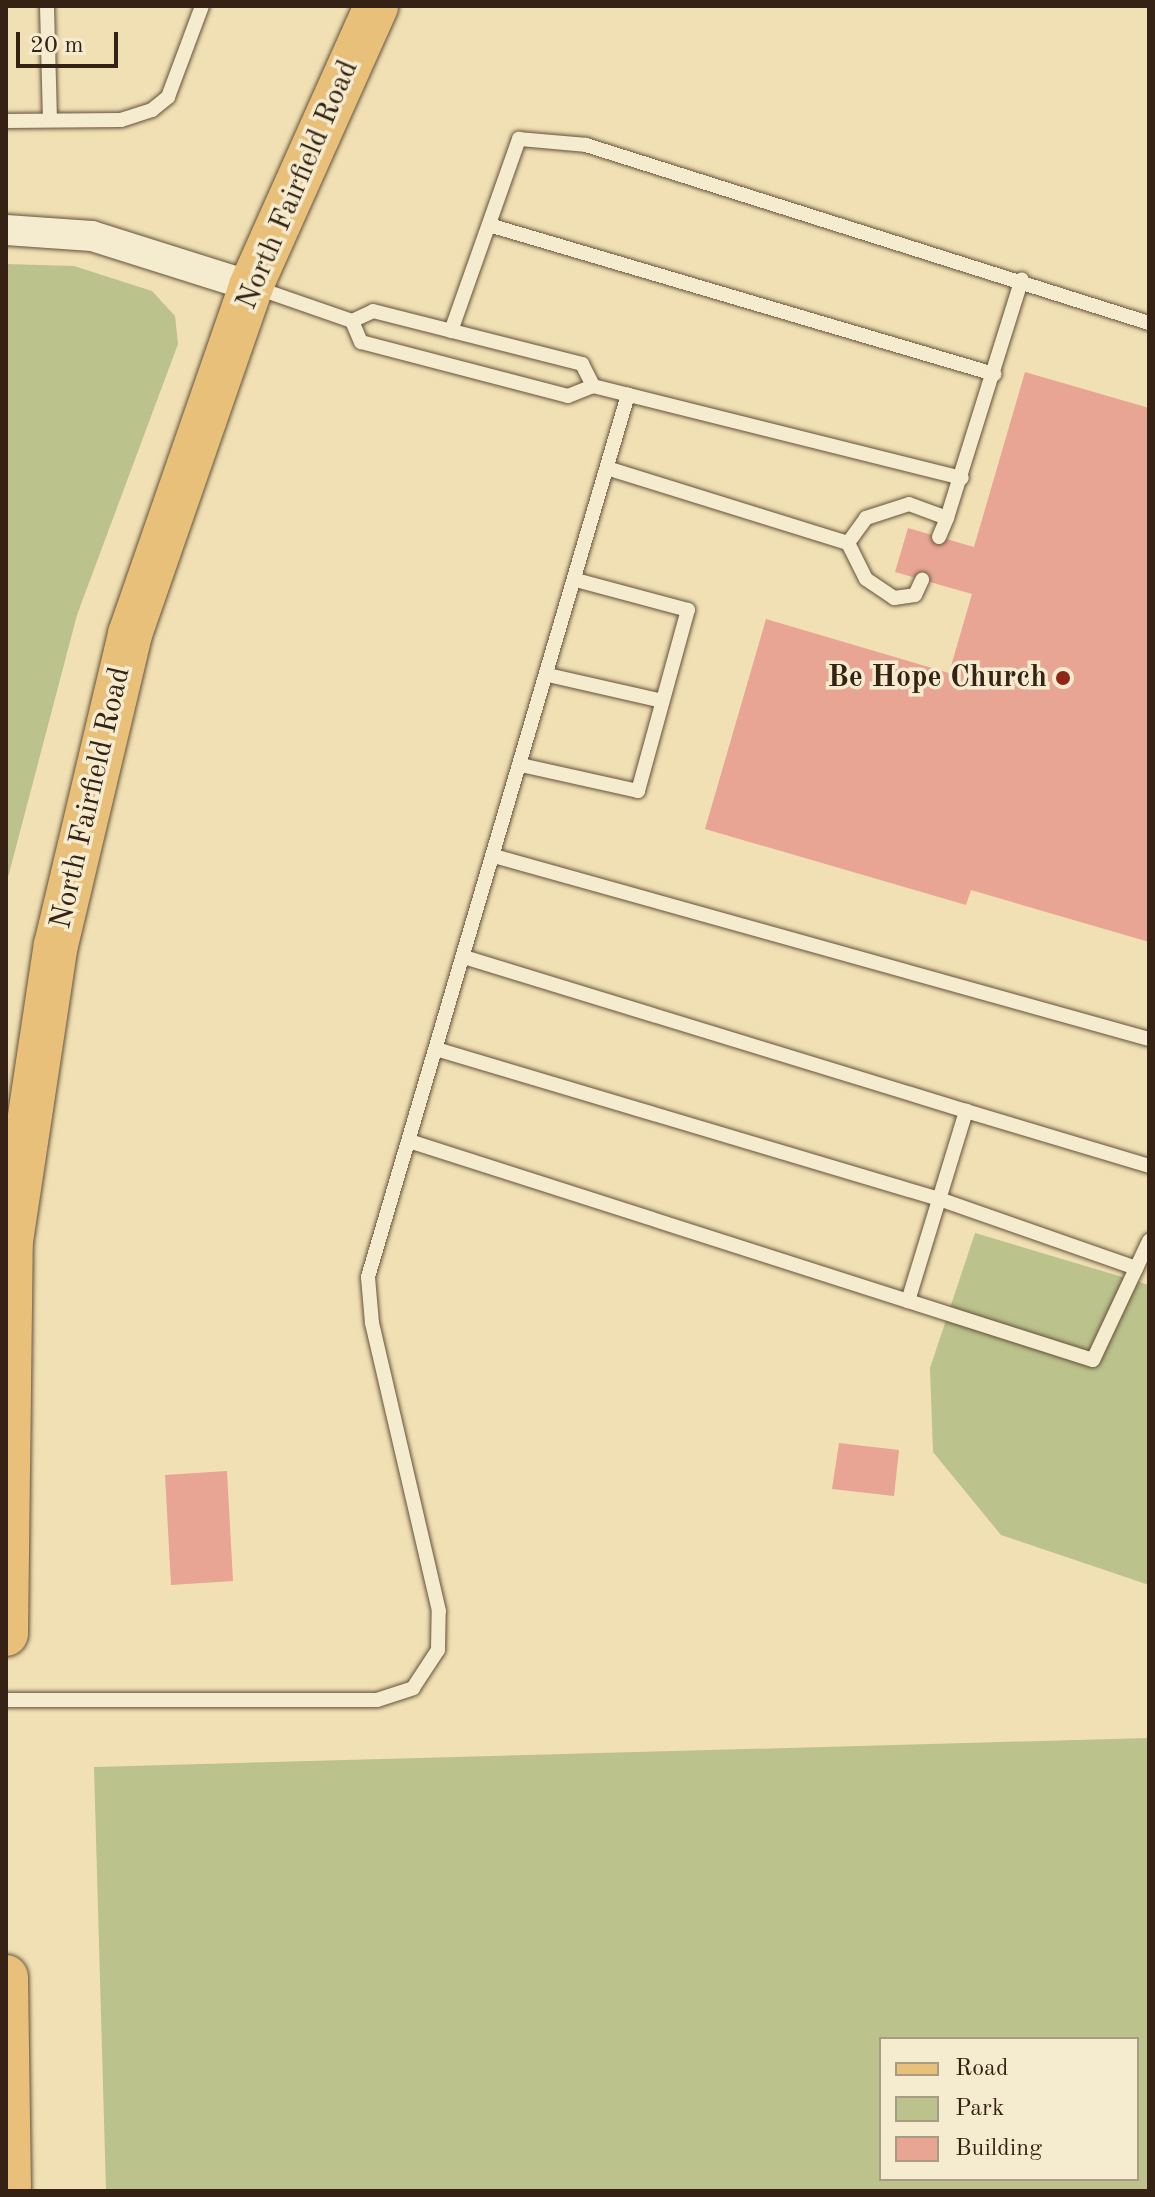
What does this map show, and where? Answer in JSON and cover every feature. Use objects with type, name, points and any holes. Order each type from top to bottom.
[{"type":"main road","name":"North Fairfield Road","points":[[6,1634],[11,1241],[56,945],[130,634],[251,286],[376,6]]},
{"type":"main road","points":[[6,1977],[9,2191]]},
{"type":"street","points":[[6,230],[92,236],[251,286]]},
{"type":"lane","points":[[47,6],[50,120]]},
{"type":"lane","points":[[6,121],[121,120],[152,110],[168,97],[202,6]]},
{"type":"lane","points":[[451,331],[519,139],[586,145],[1022,279],[1149,323]]},
{"type":"lane","points":[[489,225],[994,374]]},
{"type":"lane","points":[[939,537],[962,478],[1022,279]]},
{"type":"lane","points":[[251,286],[352,321],[373,311],[582,364],[593,386]]},
{"type":"lane","points":[[352,321],[361,342],[568,396],[593,386],[962,478]]},
{"type":"lane","points":[[6,1700],[377,1700],[413,1688],[438,1650],[439,1611],[372,1323],[368,1277],[610,469],[628,395]]},
{"type":"lane","points":[[610,469],[848,543],[866,579],[894,598],[915,595],[922,580]]},
{"type":"lane","points":[[848,543],[866,518],[909,504],[947,518]]},
{"type":"lane","points":[[521,765],[638,791],[688,610],[576,580]]},
{"type":"lane","points":[[548,675],[662,701]]},
{"type":"lane","points":[[494,856],[1149,1039]]},
{"type":"lane","points":[[464,957],[1149,1166]]},
{"type":"lane","points":[[436,1049],[939,1199],[1136,1268]]},
{"type":"lane","points":[[908,1301],[966,1111]]},
{"type":"lane","points":[[409,1141],[1093,1360],[1149,1241]]},
{"type":"green space","points":[[6,264],[74,266],[152,291],[175,316],[178,344],[77,615],[6,885]]},
{"type":"green space","points":[[975,1233],[1149,1285],[1149,1585],[1001,1535],[933,1452],[930,1368]]},
{"type":"green space","points":[[1149,1738],[1149,2191],[106,2191],[94,1767]]},
{"type":"building","points":[[1025,372],[1149,408],[1149,942],[971,890],[966,905],[705,829],[766,619],[949,673],[972,594],[895,572],[908,528],[974,547]]},
{"type":"building","points":[[839,1443],[899,1450],[894,1496],[832,1489]]},
{"type":"building","points":[[227,1471],[233,1581],[171,1585],[165,1475]]},
{"type":"place","name":"Be Hope Church","points":[[1063,678]]}]
